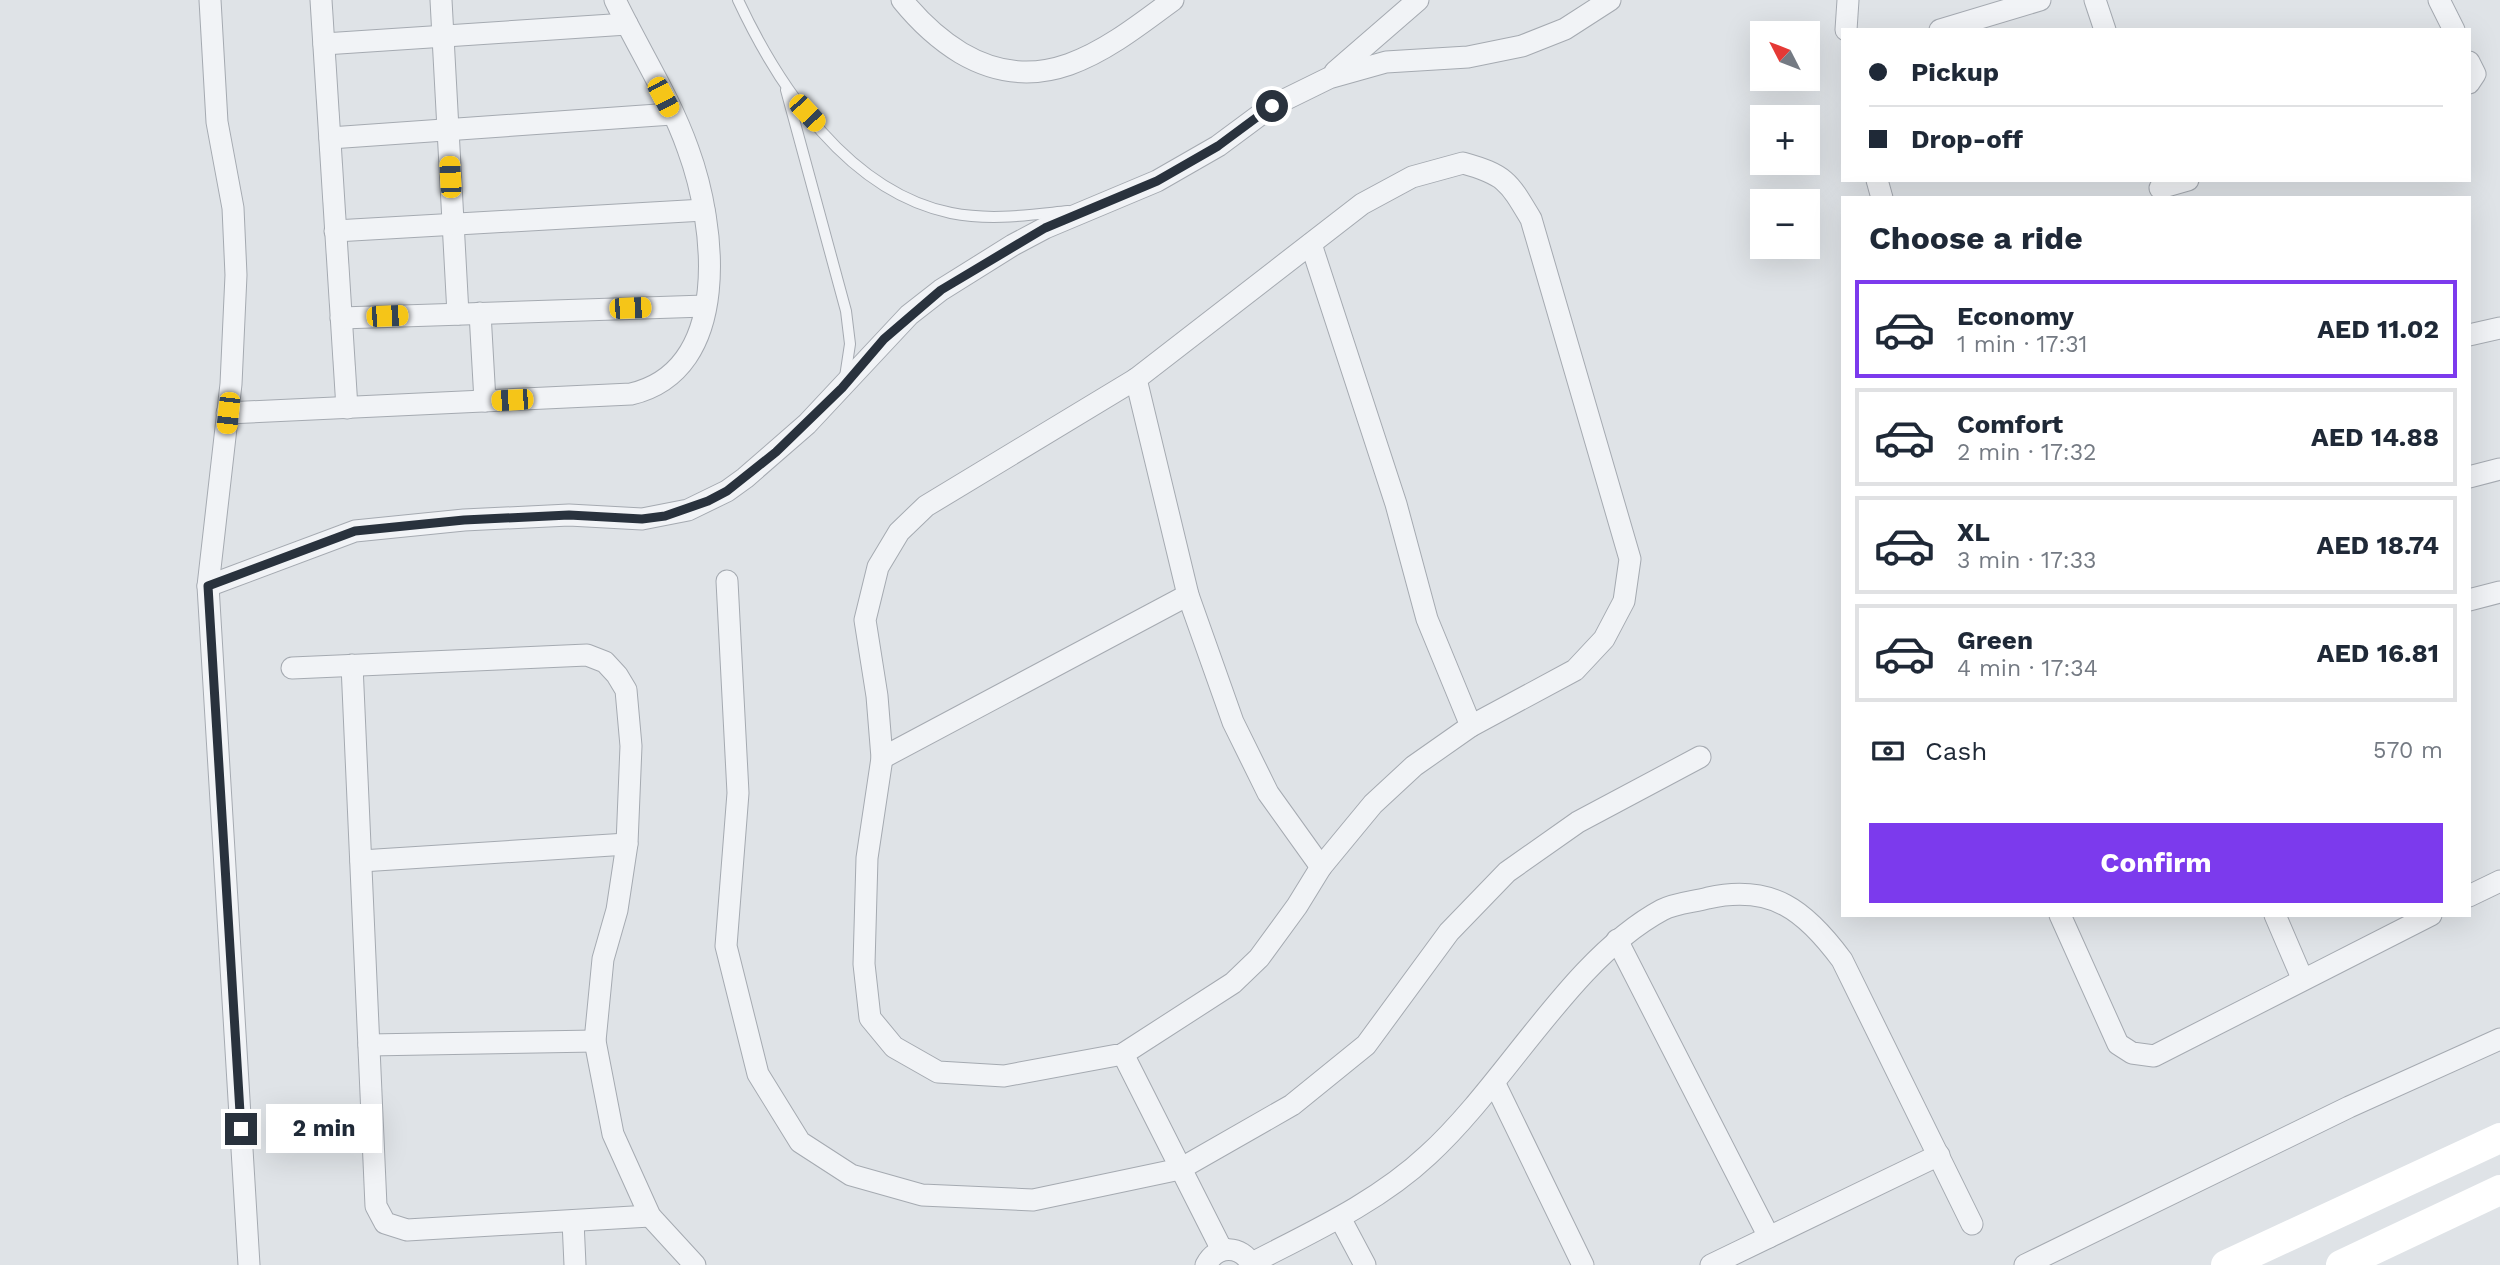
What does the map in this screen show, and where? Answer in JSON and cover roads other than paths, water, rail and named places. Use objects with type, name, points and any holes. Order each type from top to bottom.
[{"type":"street","points":[[210,0],[217,122],[229,179],[235,242],[233,346],[228,413],[208,586],[249,1265]]},
{"type":"street","points":[[321,0],[346,408]]},
{"type":"street","points":[[441,0],[458,314]]},
{"type":"street","points":[[228,413],[616,396],[646,391],[672,376],[691,354],[700,334],[705,306],[708,248],[704,210],[692,160],[615,0]]},
{"type":"street","points":[[902,0],[930,31],[972,59],[1001,71],[1031,74],[1060,69],[1094,53],[1173,0]]},
{"type":"street","points":[[1329,78],[1418,0]]},
{"type":"street","points":[[208,586],[355,531],[464,520],[569,515],[642,519],[688,510],[727,491],[745,478],[842,388],[884,339],[941,290],[1023,240],[1157,181],[1218,146],[1272,106],[1329,78],[1386,62],[1468,57],[1521,46],[1565,29],[1610,0]]},
{"type":"street","points":[[1846,28],[1848,0]]},
{"type":"street","points":[[1947,28],[2040,0]]},
{"type":"street","points":[[2095,0],[2104,28]]},
{"type":"street","points":[[2439,0],[2453,28]]},
{"type":"street","points":[[324,44],[627,24]]},
{"type":"street","points":[[330,138],[672,114]]},
{"type":"street","points":[[1463,163],[1495,172],[1513,188],[1531,219],[1630,559],[1623,601],[1604,639],[1575,670],[1471,726],[1414,766],[1373,804],[1321,867],[1297,906],[1259,958],[1233,983],[1123,1054],[1004,1076],[938,1072],[894,1048],[870,1018],[864,964],[867,858],[882,758],[877,696],[865,621],[878,567],[899,533],[926,506],[1136,379],[1362,204],[1412,177],[1463,163]]},
{"type":"street","points":[[2161,189],[2182,182]]},
{"type":"street","points":[[335,231],[704,210]]},
{"type":"street","points":[[1311,244],[1396,504],[1427,619],[1471,726]]},
{"type":"street","points":[[341,318],[705,306]]},
{"type":"street","points":[[480,313],[485,401]]},
{"type":"street","points":[[2471,335],[2500,328]]},
{"type":"street","points":[[1136,379],[1188,595],[1239,734],[1268,793],[1321,867]]},
{"type":"street","points":[[2471,476],[2500,469]]},
{"type":"street","points":[[727,581],[738,793],[726,946],[758,1074],[800,1142],[851,1175],[922,1195],[1033,1200],[1181,1169],[1292,1105],[1366,1045],[1449,932],[1507,872],[1578,822],[1700,757]]},
{"type":"street","points":[[2471,599],[2500,592]]},
{"type":"street","points":[[882,758],[1188,595]]},
{"type":"street","points":[[292,668],[587,655],[605,662],[617,675],[626,690],[631,746],[627,845],[617,910],[603,960],[595,1041],[613,1134],[650,1216],[695,1265]]},
{"type":"street","points":[[352,665],[376,1206],[385,1223],[407,1230],[650,1216]]},
{"type":"street","points":[[361,861],[627,845]]},
{"type":"street","points":[[2471,895],[2500,881]]},
{"type":"street","points":[[1206,1265],[1214,1254],[1222,1250],[1239,1251],[1252,1264],[1340,1218],[1427,1156],[1495,1084],[1550,1014],[1617,940],[1664,909],[1733,893],[1767,895],[1794,909],[1820,930],[1842,960],[1972,1224]]},
{"type":"street","points":[[2061,917],[2118,1044],[2133,1053],[2154,1056],[2302,978],[2427,917]]},
{"type":"street","points":[[2276,917],[2302,978]]},
{"type":"street","points":[[1617,940],[1769,1237]]},
{"type":"street","points":[[2025,1265],[2349,1107],[2403,1085],[2500,1039]]},
{"type":"street","points":[[369,1045],[595,1041]]},
{"type":"street","points":[[1123,1054],[1222,1250]]},
{"type":"street","points":[[1495,1084],[1583,1265]]},
{"type":"street","points":[[2226,1265],[2500,1138]]},
{"type":"street","points":[[1711,1265],[1938,1155]]},
{"type":"street","points":[[2341,1265],[2500,1190]]},
{"type":"street","points":[[1340,1218],[1365,1265]]},
{"type":"street","points":[[573,1221],[575,1265]]},
{"type":"lane","points":[[738,0],[784,84],[856,164],[901,194],[928,207],[1000,218],[1096,207]]},
{"type":"lane","points":[[784,84],[846,311],[850,344],[842,388]]}]
